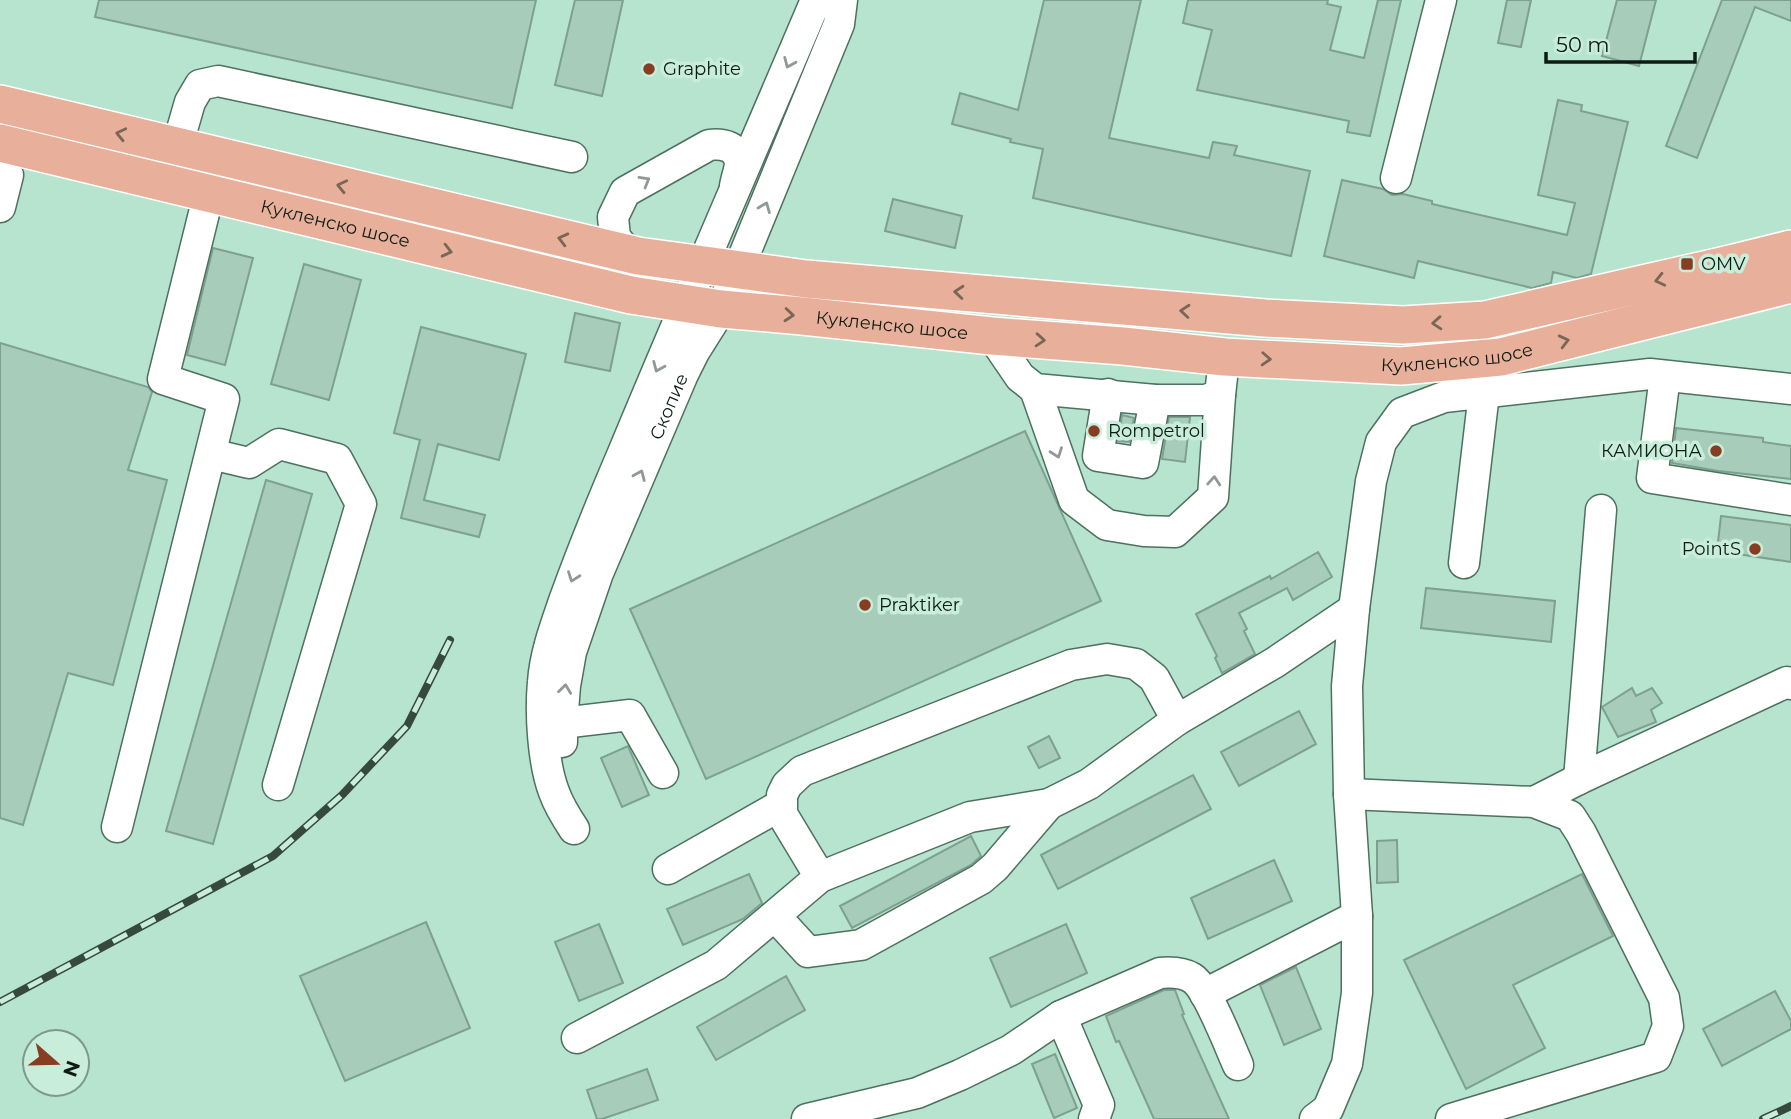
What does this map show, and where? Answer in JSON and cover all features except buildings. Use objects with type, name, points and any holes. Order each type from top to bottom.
[{"type":"main road","name":"Кукленско шосе","points":[[0,104],[629,255],[815,280],[1265,318],[1403,325],[1485,320],[1791,249]]},
{"type":"main road","name":"Кукленско шосе","points":[[0,144],[604,289],[704,307],[1225,357],[1401,366],[1501,357],[1791,284]]},
{"type":"street","points":[[704,307],[702,266],[816,0]]},
{"type":"street","points":[[574,830],[564,758],[552,721],[565,686],[571,652],[598,573],[599,541],[669,342],[738,270],[839,24],[842,0]]},
{"type":"street","points":[[1396,178],[1441,0]]},
{"type":"street","points":[[177,147],[190,102],[200,85],[218,81],[572,157]]},
{"type":"street","points":[[629,255],[615,237],[612,217],[625,192],[709,145],[723,143],[734,150],[737,156],[740,163],[733,197]]},
{"type":"street","points":[[0,173],[8,175],[0,207]]},
{"type":"street","points":[[117,827],[224,399],[163,379],[209,193]]},
{"type":"street","points":[[992,336],[1020,377],[1035,389],[1104,417],[1151,422],[1220,395]]},
{"type":"street","points":[[1035,389],[1074,500],[1107,525],[1175,533],[1213,497],[1225,357]]},
{"type":"street","points":[[1315,1119],[1328,1109],[1347,1064],[1357,993],[1357,916],[1349,794],[1347,686],[1371,481],[1381,442],[1402,413],[1444,397],[1650,374],[1791,389]]},
{"type":"street","points":[[1665,376],[1652,478],[1791,500]]},
{"type":"street","points":[[1464,563],[1484,393]]},
{"type":"street","points":[[1104,417],[1151,422]]},
{"type":"street","points":[[211,454],[249,463],[279,444],[337,459],[361,504],[278,785]]},
{"type":"street","points":[[1579,779],[1601,510]]},
{"type":"street","points":[[577,1038],[716,965],[820,877],[970,817],[1049,804],[1089,785],[1177,720],[1274,663],[1354,609]]},
{"type":"street","points":[[820,877],[782,814],[782,795],[787,785],[802,771],[1071,665],[1107,659],[1136,664],[1154,678],[1177,720]]},
{"type":"street","points":[[1534,802],[1787,682],[1791,684]]},
{"type":"street","points":[[552,721],[630,715],[663,773]]},
{"type":"street","points":[[1349,794],[1534,802],[1570,816],[1664,998],[1668,1026],[1657,1057],[1451,1119]]},
{"type":"street","points":[[775,916],[808,952],[862,945],[981,879],[995,867],[1049,804]]},
{"type":"street","points":[[668,869],[781,805]]},
{"type":"street","points":[[1205,994],[1357,916]]},
{"type":"street","points":[[807,1119],[917,1093],[1010,1050],[1061,1016],[1160,973],[1172,972],[1195,979],[1205,994],[1238,1065]]},
{"type":"street","points":[[1061,1016],[1099,1105],[1094,1119]]},
{"type":"shaded area","points":[[0,0],[1791,0],[1791,1119],[0,1119]]},
{"type":"railway","points":[[0,1002],[273,856],[342,795],[407,726],[450,640]]},
{"type":"railway","points":[[1763,1119],[1791,1106]]},
{"type":"place","name":"Graphite","points":[[649,69]]},
{"type":"place","name":"OMV","points":[[1687,264]]},
{"type":"place","name":"Rompetrol","points":[[1094,431]]},
{"type":"place","name":"КАМИОНА","points":[[1716,451]]},
{"type":"place","name":"PointS","points":[[1755,549]]},
{"type":"place","name":"Praktiker","points":[[865,605]]}]
